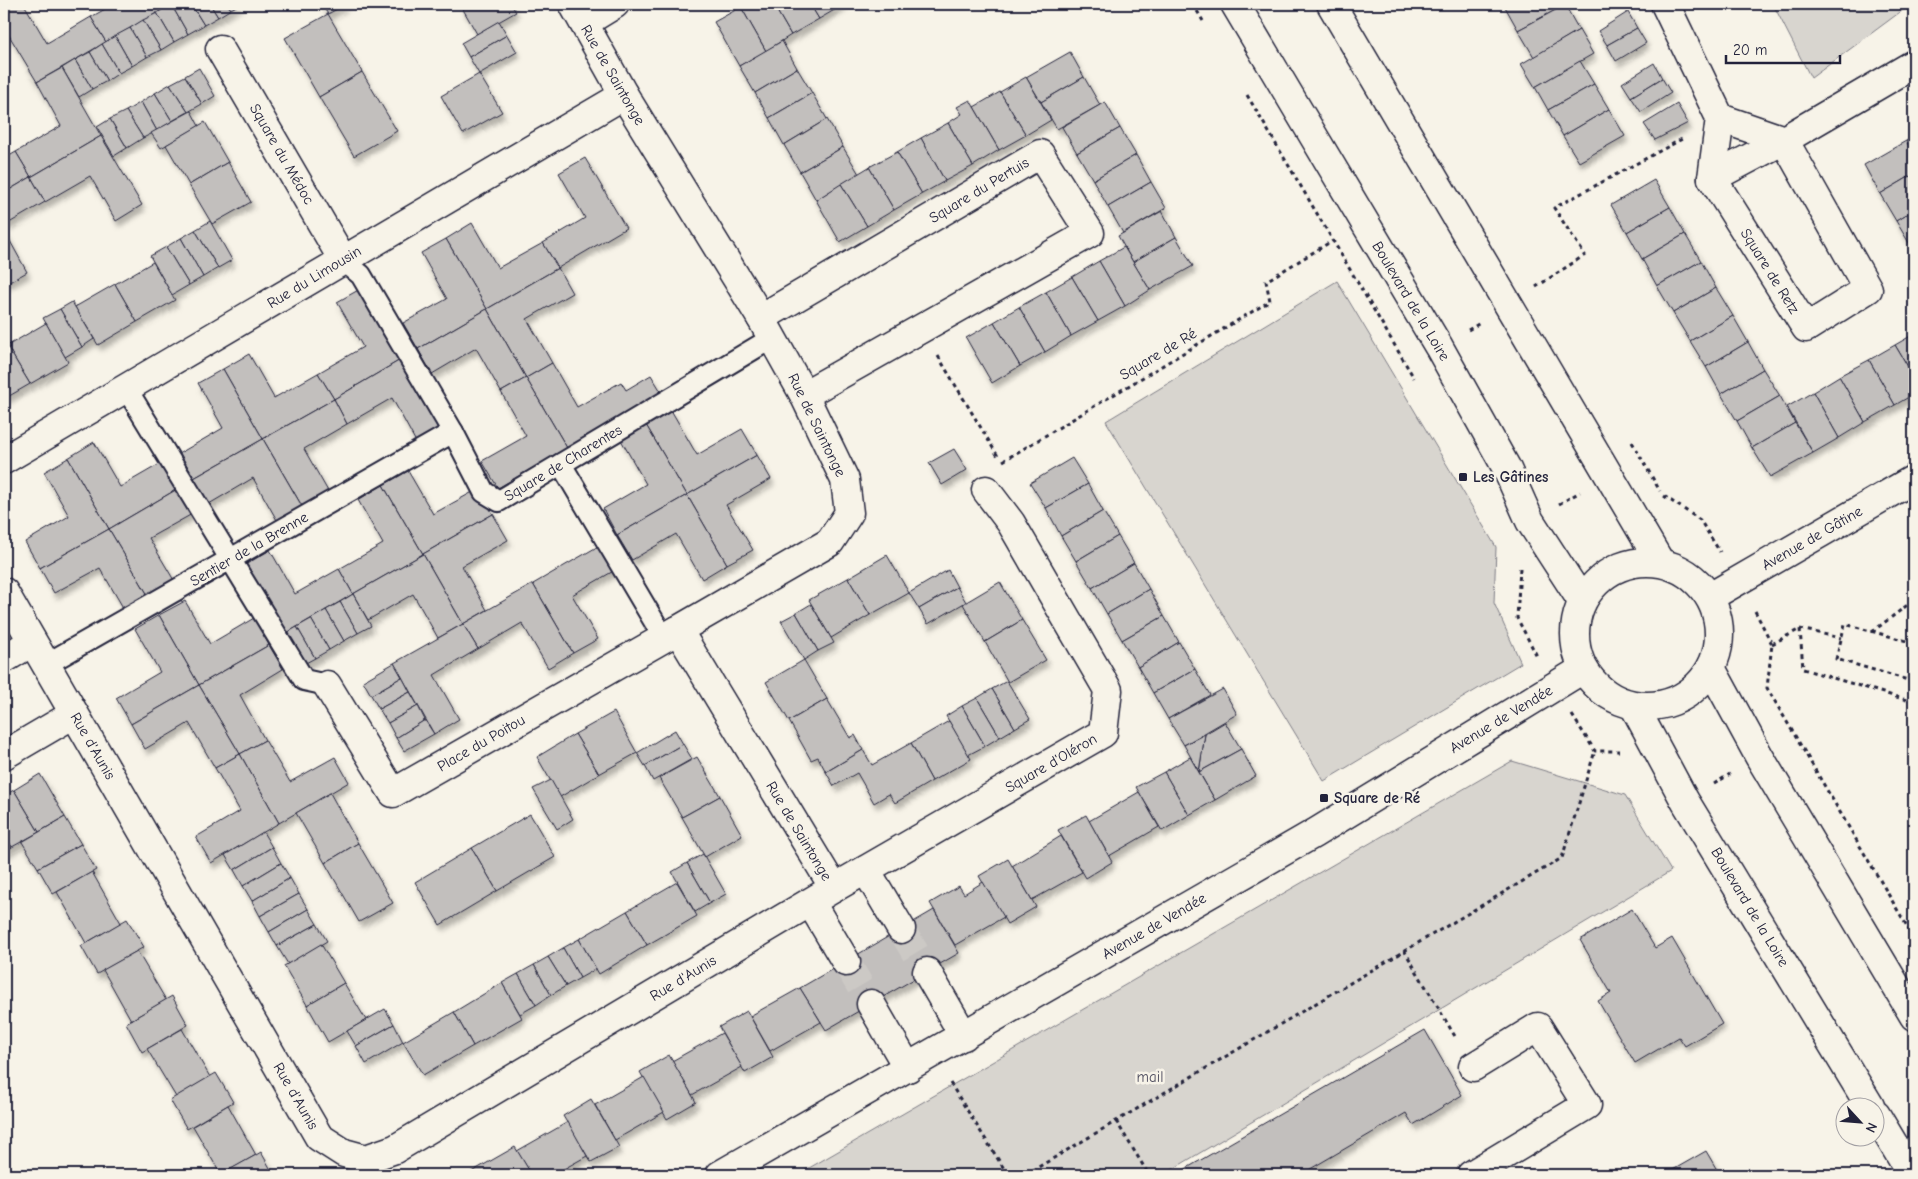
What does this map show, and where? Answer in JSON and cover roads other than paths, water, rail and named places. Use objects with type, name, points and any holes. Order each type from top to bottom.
[{"type":"street","points":[[578,14],[615,4]]},
{"type":"street","name":"Boulevard de la Loire","points":[[1235,4],[1439,347],[1506,467],[1530,521],[1582,601]]},
{"type":"street","points":[[1331,4],[1660,562]]},
{"type":"street","points":[[1665,4],[1720,118],[1712,178]]},
{"type":"street","name":"Rue de Saintonge","points":[[578,14],[624,95],[767,328],[804,395],[845,480],[849,513],[830,542],[671,634],[834,888]]},
{"type":"street","name":"Square du Médoc","points":[[220,49],[343,260]]},
{"type":"street","points":[[1712,178],[1784,140],[1914,64]]},
{"type":"street","name":"Rue du Limousin","points":[[4,460],[624,95]]},
{"type":"street","points":[[1720,118],[1784,140]]},
{"type":"street","name":"Square de Retz","points":[[1712,178],[1806,328],[1868,288],[1784,140]]},
{"type":"street","name":"Square du Pertuis","points":[[767,328],[1040,154],[1090,233],[922,330],[804,395]]},
{"type":"street","name":"Avenue de Gâtine","points":[[1710,597],[1914,478]]},
{"type":"street","name":"Square d'Oléron","points":[[811,903],[1103,733],[1108,690],[1011,523],[986,490]]},
{"type":"street","points":[[1660,562],[1673,566],[1694,578],[1710,597],[1718,620],[1719,644],[1711,668],[1698,686],[1679,700],[1656,706],[1634,706],[1614,699],[1602,691],[1583,670],[1575,647],[1575,623],[1582,601],[1594,584],[1610,572],[1628,563],[1660,562]]},
{"type":"street","name":"Rue d'Aunis","points":[[4,592],[319,1137],[344,1153],[366,1160],[395,1149],[811,903]]},
{"type":"street","name":"Place du Poitou","points":[[328,685],[393,793],[671,634]]},
{"type":"street","points":[[4,659],[38,653]]},
{"type":"street","points":[[1711,668],[1759,756],[1914,1016]]},
{"type":"street","name":"Avenue de Vendée","points":[[720,1175],[1315,833],[1583,670]]},
{"type":"street","name":"Boulevard de la Loire","points":[[1634,706],[1685,801],[1864,1096]]},
{"type":"street","points":[[4,755],[74,714]]},
{"type":"street","points":[[866,870],[901,929]]},
{"type":"street","name":"Rue de Saintonge","points":[[811,903],[846,962]]},
{"type":"street","points":[[927,972],[964,1036]]},
{"type":"street","points":[[871,1004],[908,1068]]},
{"type":"street","points":[[1471,1175],[1587,1105],[1538,1027],[1473,1066]]},
{"type":"street","points":[[1886,1132],[1912,1175]]},
{"type":"lane","name":"Square de Charentes","points":[[343,260],[361,275],[453,432],[484,492],[499,501],[561,464],[767,328]]},
{"type":"lane","points":[[126,388],[304,680],[328,685]]},
{"type":"lane","name":"Sentier de la Brenne","points":[[38,653],[230,560],[453,432]]},
{"type":"lane","points":[[561,464],[671,634]]},
{"type":"tunnel","points":[[901,929],[927,972]]},
{"type":"tunnel","points":[[846,962],[871,1004]]},
{"type":"place","name":"Les Gâtines","points":[[1463,477]]},
{"type":"place","name":"Square de Ré","points":[[1324,798]]},
{"type":"park label","name":"mail","points":[[1150,1077]]}]
